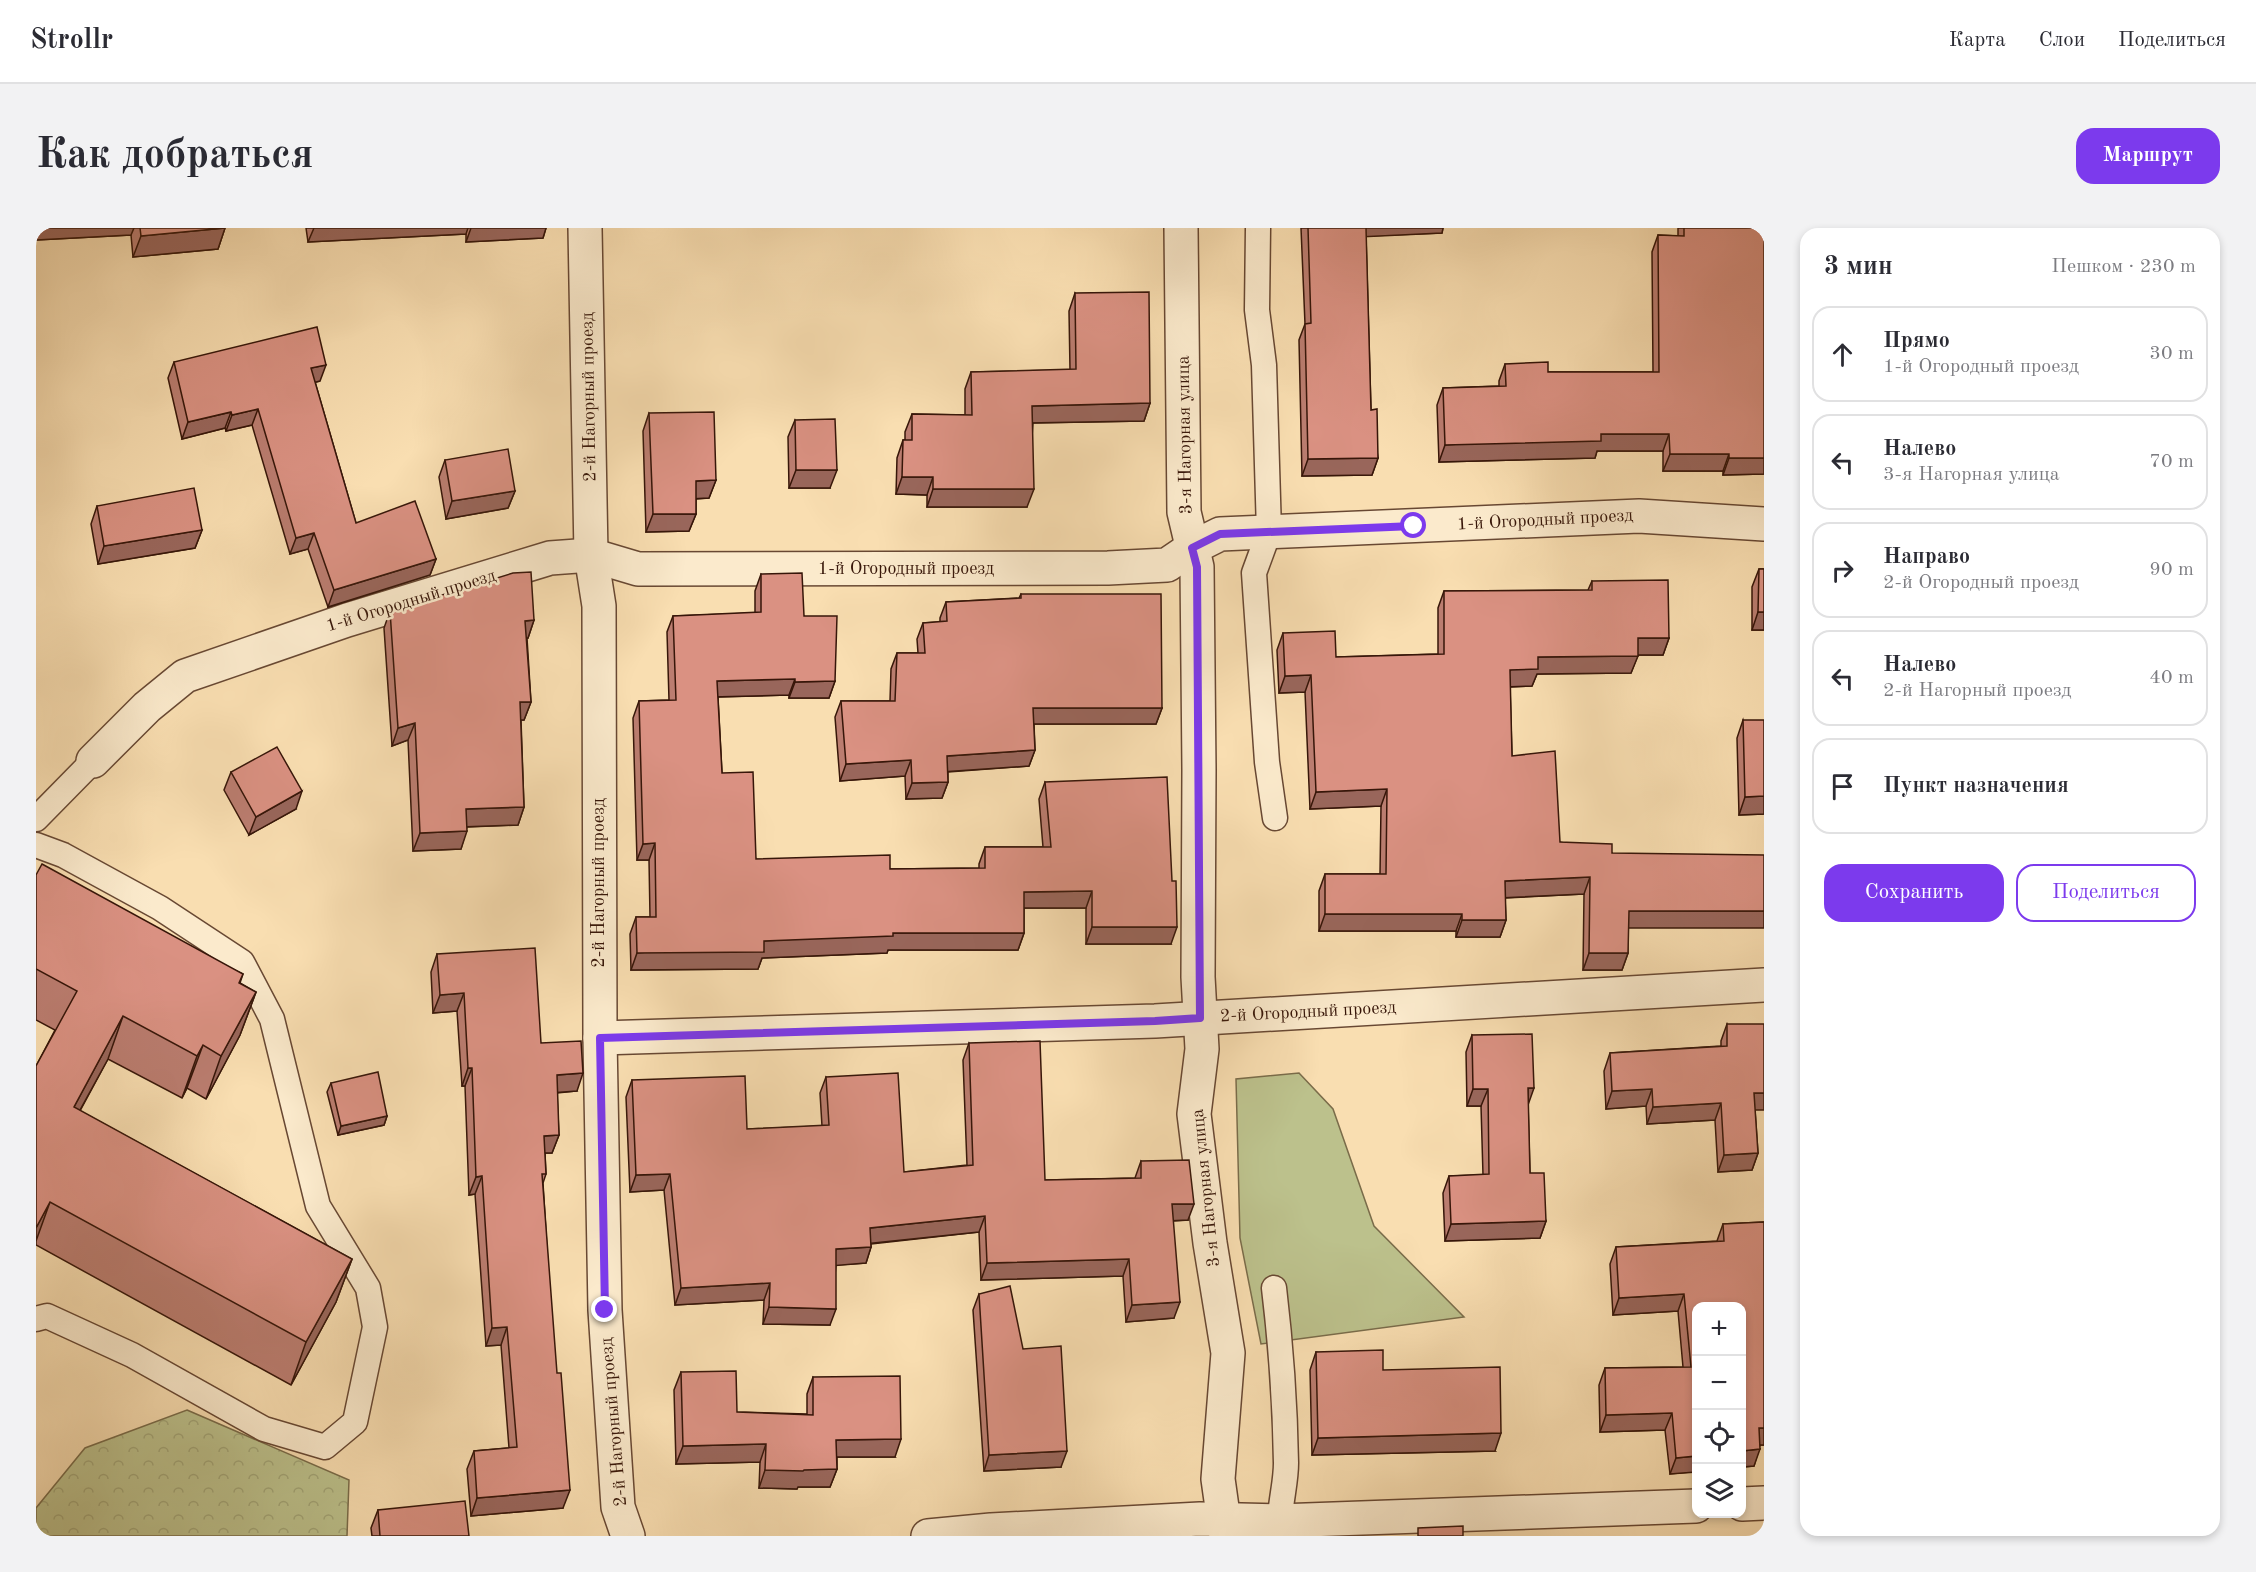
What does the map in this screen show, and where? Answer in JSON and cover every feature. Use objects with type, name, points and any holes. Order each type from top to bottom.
[{"type":"street","name":"2-й Нагорный проезд","points":[[585,228],[591,555],[599,606],[600,1038],[605,1310],[618,1507],[628,1536]]},
{"type":"street","name":"3-я Нагорная улица","points":[[1181,228],[1185,512],[1197,567],[1202,1049],[1194,1114],[1210,1243],[1228,1353],[1218,1479],[1225,1528]]},
{"type":"street","name":"1-й Огородный проезд","points":[[93,761],[147,707],[185,676],[347,620],[550,558],[591,555],[638,569],[1108,568],[1167,564],[1220,534],[1639,516],[1764,524]]},
{"type":"street","name":"2-й Огородный проезд","points":[[600,1038],[1143,1022],[1764,986]]},
{"type":"street","points":[[1746,1504],[1764,1503]]},
{"type":"street","points":[[928,1536],[991,1530],[1200,1519],[1225,1528],[1280,1529],[1692,1506]]},
{"type":"lane","points":[[1258,228],[1257,310],[1264,365],[1269,532],[1254,573],[1268,762],[1275,818]]},
{"type":"lane","points":[[36,819],[93,761]]},
{"type":"lane","points":[[36,845],[63,855],[160,908],[242,962],[272,1019],[318,1206],[368,1288],[375,1327],[355,1422],[325,1447],[264,1429],[132,1355],[48,1316],[36,1319]]},
{"type":"lane","points":[[1274,1288],[1283,1361],[1286,1466],[1280,1529]]},
{"type":"green space","points":[[1299,1073],[1333,1109],[1374,1226],[1464,1317],[1261,1344],[1240,1238],[1236,1079]]},
{"type":"green space","points":[[187,1410],[349,1480],[347,1536],[36,1536],[36,1508],[85,1448]]},
{"type":"building","points":[[140,228],[225,228],[141,236]]},
{"type":"building","points":[[1308,228],[1366,228],[1371,410],[1377,409],[1378,458],[1308,459],[1305,324],[1311,323]]},
{"type":"building","points":[[1684,228],[1764,228],[1764,458],[1729,458],[1729,454],[1670,454],[1669,434],[1601,434],[1601,441],[1445,445],[1443,388],[1506,386],[1505,364],[1548,362],[1548,372],[1659,372],[1658,235],[1684,236]]},
{"type":"building","points":[[1149,292],[1150,403],[1032,406],[1034,489],[933,489],[933,477],[902,477],[903,440],[912,440],[912,414],[972,415],[971,372],[1076,369],[1075,293]]},
{"type":"building","points":[[317,327],[326,365],[311,368],[356,523],[415,501],[436,559],[334,590],[314,533],[296,538],[258,409],[232,415],[231,412],[188,422],[174,362]]},
{"type":"building","points":[[714,412],[716,480],[696,481],[696,514],[653,514],[649,413]]},
{"type":"building","points":[[835,419],[837,470],[796,470],[795,420]]},
{"type":"building","points":[[508,449],[515,491],[452,501],[445,460]]},
{"type":"building","points":[[194,488],[202,530],[104,546],[97,506]]},
{"type":"building","points":[[1759,569],[1764,569],[1764,612],[1758,612]]},
{"type":"building","points":[[531,572],[534,620],[525,621],[531,702],[520,702],[524,807],[466,809],[467,831],[420,833],[415,723],[398,728],[390,611],[513,573]]},
{"type":"building","points":[[802,573],[804,616],[837,616],[835,681],[795,682],[795,679],[717,681],[722,773],[753,772],[756,859],[890,855],[890,869],[985,868],[985,847],[1051,847],[1045,782],[1167,777],[1172,881],[1176,881],[1177,927],[1092,927],[1092,891],[1024,892],[1024,933],[893,933],[893,936],[764,941],[764,952],[637,953],[636,917],[656,917],[655,843],[643,844],[639,701],[676,700],[673,616],[761,612],[761,574]]},
{"type":"building","points":[[1668,580],[1669,638],[1638,638],[1638,656],[1538,657],[1538,669],[1510,670],[1512,756],[1555,751],[1560,842],[1612,844],[1612,853],[1764,855],[1764,911],[1629,911],[1628,953],[1589,953],[1590,877],[1505,881],[1506,920],[1462,920],[1462,914],[1325,914],[1325,874],[1386,874],[1387,789],[1316,792],[1311,675],[1285,676],[1283,633],[1335,631],[1336,657],[1444,654],[1444,591],[1592,590],[1592,581]]},
{"type":"building","points":[[1021,594],[1161,594],[1162,708],[1033,708],[1035,750],[947,756],[948,782],[912,783],[911,760],[846,764],[841,701],[895,701],[897,653],[925,653],[923,623],[947,621],[946,602],[1021,598]]},
{"type":"building","points":[[1743,720],[1764,720],[1764,796],[1745,797]]},
{"type":"building","points":[[277,747],[302,791],[256,817],[231,772]]},
{"type":"building","points":[[42,864],[243,974],[239,983],[256,992],[221,1056],[203,1045],[197,1056],[123,1016],[74,1107],[352,1259],[306,1342],[50,1202],[36,1228],[36,1066],[77,991],[36,969],[36,875]]},
{"type":"building","points":[[535,948],[541,1043],[581,1041],[583,1073],[557,1075],[559,1135],[544,1136],[546,1174],[542,1174],[557,1373],[561,1373],[570,1490],[477,1498],[474,1451],[517,1447],[507,1327],[492,1328],[482,1176],[476,1177],[472,1068],[468,1068],[464,993],[440,995],[437,954]]},
{"type":"building","points":[[1727,1024],[1764,1024],[1764,1093],[1754,1093],[1758,1153],[1724,1155],[1721,1103],[1653,1107],[1652,1089],[1612,1091],[1610,1053],[1727,1046]]},
{"type":"building","points":[[1532,1034],[1534,1088],[1528,1088],[1530,1173],[1544,1173],[1546,1221],[1451,1224],[1449,1176],[1489,1174],[1488,1089],[1473,1089],[1472,1035]]},
{"type":"building","points":[[1040,1041],[1045,1180],[1141,1178],[1141,1161],[1189,1160],[1194,1204],[1172,1204],[1180,1302],[1132,1305],[1129,1259],[987,1263],[985,1216],[870,1228],[871,1247],[836,1249],[836,1309],[769,1307],[770,1283],[681,1288],[670,1174],[636,1175],[632,1080],[745,1076],[747,1129],[829,1125],[826,1077],[898,1073],[904,1172],[973,1165],[969,1043]]},
{"type":"building","points":[[378,1072],[387,1116],[341,1126],[331,1083]]},
{"type":"building","points":[[1764,1222],[1764,1428],[1759,1428],[1760,1449],[1746,1451],[1746,1302],[1692,1302],[1692,1456],[1676,1458],[1672,1413],[1606,1415],[1605,1368],[1691,1367],[1684,1294],[1619,1298],[1616,1247],[1724,1241],[1723,1224]]},
{"type":"building","points":[[1010,1286],[1023,1349],[1061,1346],[1067,1451],[989,1455],[979,1294]]},
{"type":"building","points":[[1383,1350],[1383,1370],[1500,1367],[1501,1433],[1318,1438],[1316,1352]]},
{"type":"building","points":[[736,1371],[737,1412],[813,1415],[813,1377],[900,1376],[901,1439],[836,1440],[837,1469],[803,1471],[765,1470],[766,1444],[683,1446],[681,1372]]},
{"type":"building","points":[[465,1501],[469,1536],[380,1536],[378,1510]]},
{"type":"building","points":[[1463,1526],[1463,1536],[1418,1536],[1418,1528]]},
{"type":"route","points":[[605,1310],[600,1038],[1200,1018],[1197,567],[1192,548],[1220,534],[1414,526]]}]
